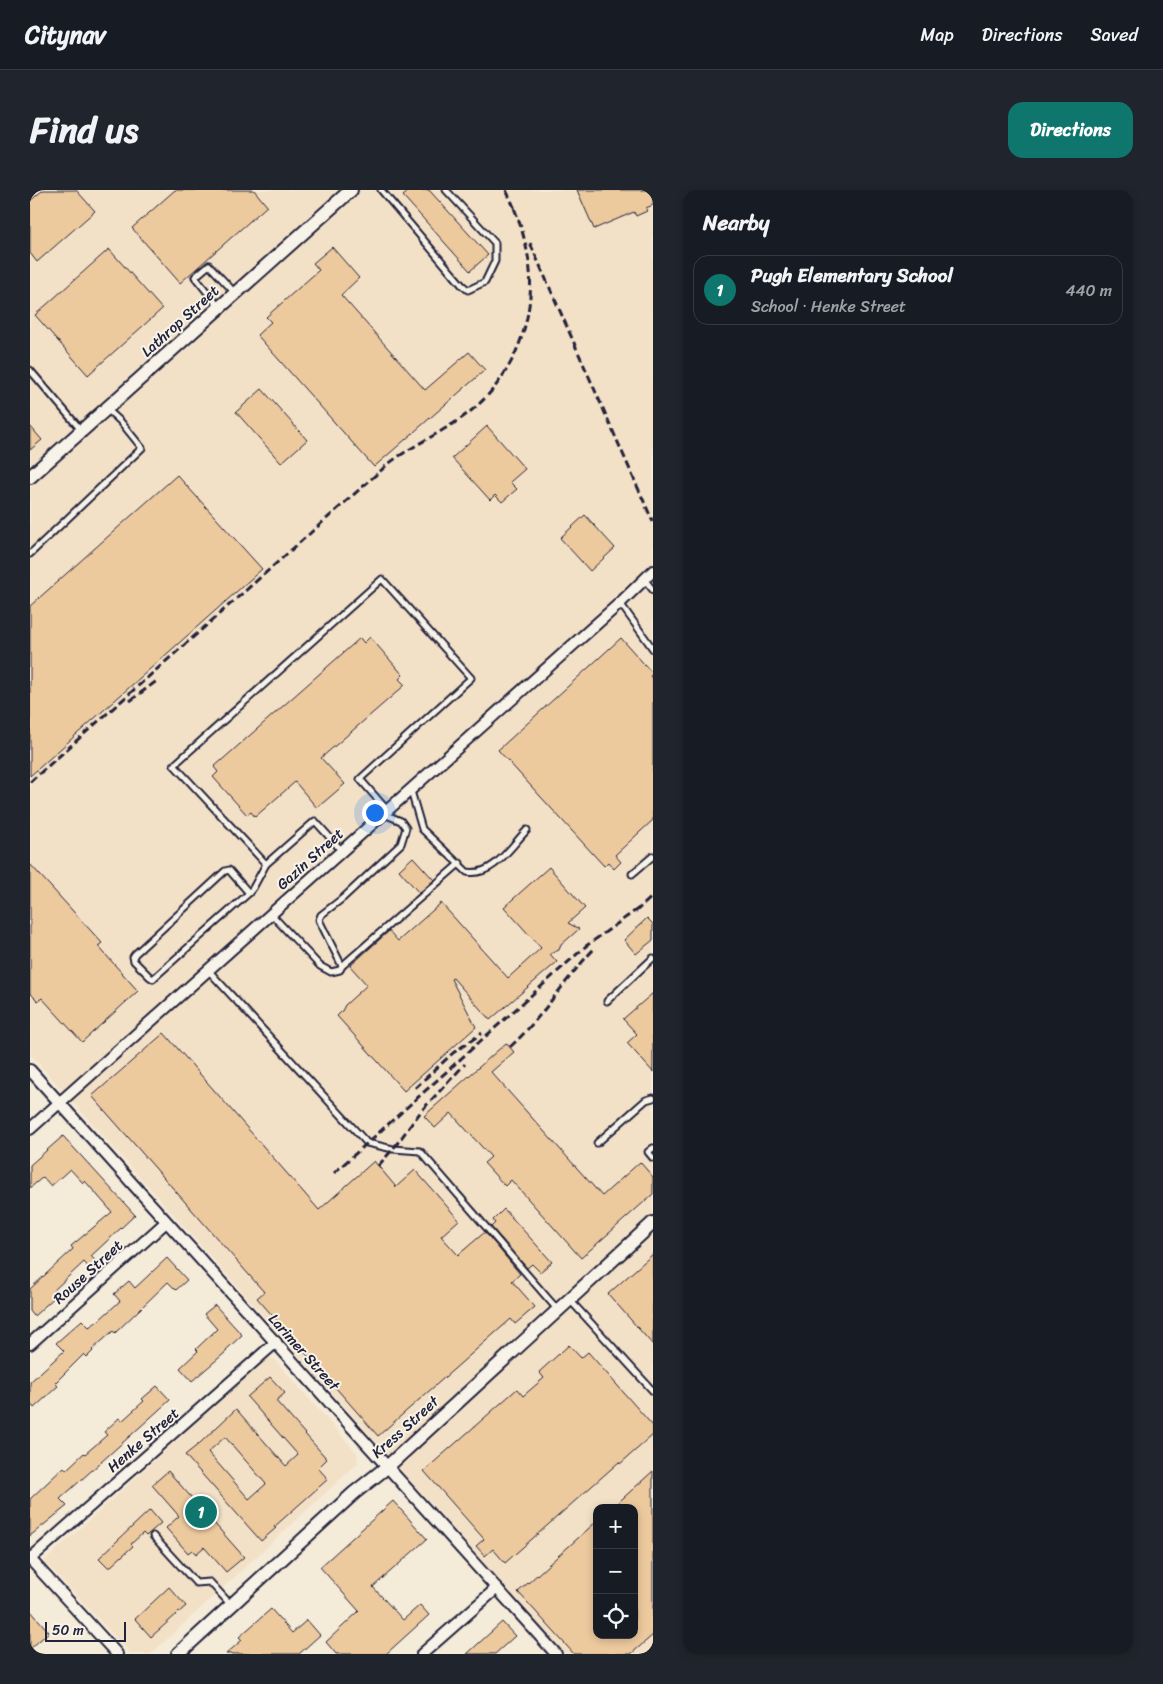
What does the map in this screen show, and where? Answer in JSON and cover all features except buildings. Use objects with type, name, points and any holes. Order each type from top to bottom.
[{"type":"street","name":"Lathrop Street","points":[[30,477],[352,190]]},
{"type":"street","name":"Gazin Street","points":[[30,1129],[620,603],[653,571]]},
{"type":"street","name":"Larimer Street","points":[[30,1070],[556,1654]]},
{"type":"street","name":"Rouse Street","points":[[30,1344],[166,1222]]},
{"type":"street","name":"Kress Street","points":[[178,1654],[354,1493],[387,1467],[653,1223]]},
{"type":"street","name":"Henke Street","points":[[30,1559],[276,1342]]},
{"type":"street","points":[[30,1559],[117,1654]]},
{"type":"street","points":[[422,1654],[497,1588]]},
{"type":"lane","points":[[381,190],[468,290],[484,282],[495,262],[495,243],[446,190]]},
{"type":"lane","points":[[220,308],[195,277],[209,265],[236,293]]},
{"type":"lane","points":[[30,370],[82,431]]},
{"type":"lane","points":[[30,554],[142,448],[106,409]]},
{"type":"lane","points":[[266,864],[174,764],[382,579],[471,678],[360,779],[385,812],[401,821],[406,828],[402,844],[321,916],[319,920],[342,966]]},
{"type":"lane","points":[[644,579],[653,590]]},
{"type":"lane","points":[[620,603],[653,648]]},
{"type":"lane","points":[[410,790],[422,829],[467,872],[472,873],[493,867],[527,830]]},
{"type":"lane","points":[[249,893],[233,872],[225,871],[135,954],[133,957],[134,961],[153,979],[249,893],[266,864],[315,821],[342,851]]},
{"type":"lane","points":[[632,874],[653,856]]},
{"type":"lane","points":[[271,914],[320,966],[331,972],[340,970],[342,966],[460,864]]},
{"type":"lane","points":[[607,1000],[653,958]]},
{"type":"lane","points":[[208,970],[367,1143],[393,1149],[420,1151],[558,1309]]},
{"type":"lane","points":[[597,1143],[646,1100],[653,1098]]},
{"type":"lane","points":[[653,1148],[648,1152],[653,1158]]},
{"type":"lane","points":[[569,1299],[653,1391]]},
{"type":"lane","points":[[153,1536],[196,1583],[210,1582],[231,1605]]},
{"type":"shaded area","points":[[30,190],[653,190],[653,1654],[565,1654],[30,1054]]},
{"type":"shaded area","points":[[267,1358],[274,1359],[357,1453],[358,1463],[151,1654],[131,1654],[44,1561]]},
{"type":"railway","points":[[506,190],[515,209]]},
{"type":"railway","points":[[30,782],[387,465],[467,414],[497,384],[509,366],[525,326],[531,283],[528,255],[518,217],[512,203]]},
{"type":"railway","points":[[530,243],[653,522]]},
{"type":"railway","points":[[130,701],[158,680]]},
{"type":"railway","points":[[635,912],[653,896]]},
{"type":"railway","points":[[334,1173],[586,946],[639,908]]},
{"type":"railway","points":[[510,1047],[522,1036],[594,949]]},
{"type":"railway","points":[[415,1088],[453,1053],[482,1033]]},
{"type":"railway","points":[[378,1166],[422,1110],[465,1064]]},
{"type":"place","name":"Pugh Elementary School","points":[[201,1512]]}]
